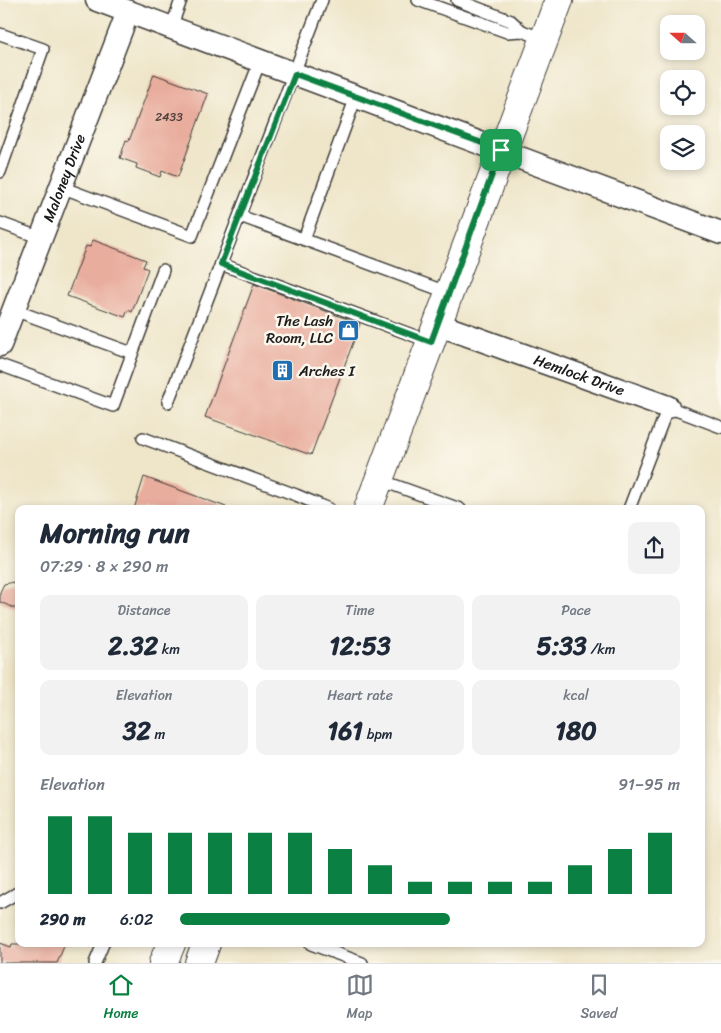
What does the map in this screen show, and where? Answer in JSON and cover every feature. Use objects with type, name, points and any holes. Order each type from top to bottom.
[{"type":"main road","points":[[370,505],[501,150],[533,35],[559,0]]},
{"type":"main road","points":[[163,963],[170,947]]},
{"type":"main road","points":[[198,963],[205,947]]},
{"type":"street","points":[[97,0],[721,233]]},
{"type":"street","name":"Maloney Drive","points":[[0,345],[128,12]]},
{"type":"street","name":"Hemlock Drive","points":[[434,333],[668,407]]},
{"type":"lane","points":[[171,28],[182,0]]},
{"type":"lane","points":[[168,402],[322,0]]},
{"type":"lane","points":[[418,0],[507,32],[533,35]]},
{"type":"lane","points":[[457,0],[512,21],[533,35]]},
{"type":"lane","points":[[0,34],[44,49],[0,172]]},
{"type":"lane","points":[[61,187],[192,236],[260,61]]},
{"type":"lane","points":[[304,239],[356,98]]},
{"type":"lane","points":[[240,216],[449,293]]},
{"type":"lane","points":[[0,223],[41,238]]},
{"type":"lane","points":[[221,264],[434,333]]},
{"type":"lane","points":[[0,365],[113,406],[162,270]]},
{"type":"lane","points":[[14,310],[132,353]]},
{"type":"lane","points":[[631,505],[668,407]]},
{"type":"lane","name":"Hemlock Drive","points":[[668,407],[721,427]]},
{"type":"lane","points":[[143,438],[320,505]]},
{"type":"lane","points":[[380,480],[449,505]]},
{"type":"lane","points":[[0,903],[15,894]]},
{"type":"lane","points":[[95,963],[102,947]]},
{"type":"lane","points":[[319,947],[362,963]]},
{"type":"building","points":[[154,74],[208,94],[178,177],[162,171],[160,177],[136,168],[137,164],[120,158],[126,140],[129,141]]},
{"type":"building","points":[[93,240],[146,260],[143,267],[148,269],[132,312],[128,310],[125,317],[67,296],[86,246],[90,247]]},
{"type":"building","name":"Arches I","points":[[254,284],[360,324],[311,455],[205,417]]},
{"type":"building","points":[[144,477],[221,505],[135,505]]},
{"type":"building","points":[[15,582],[15,608],[0,602],[0,592],[4,584]]},
{"type":"building","points":[[0,943],[11,947],[12,944],[15,944],[15,947],[64,947],[57,963],[0,963]]},
{"type":"place","name":"The Lash Room, LLC","points":[[349,330]]},
{"type":"place","name":"Arches I","points":[[283,371]]},
{"type":"route","points":[[295,74],[501,150],[431,342],[221,264],[295,74]]}]
